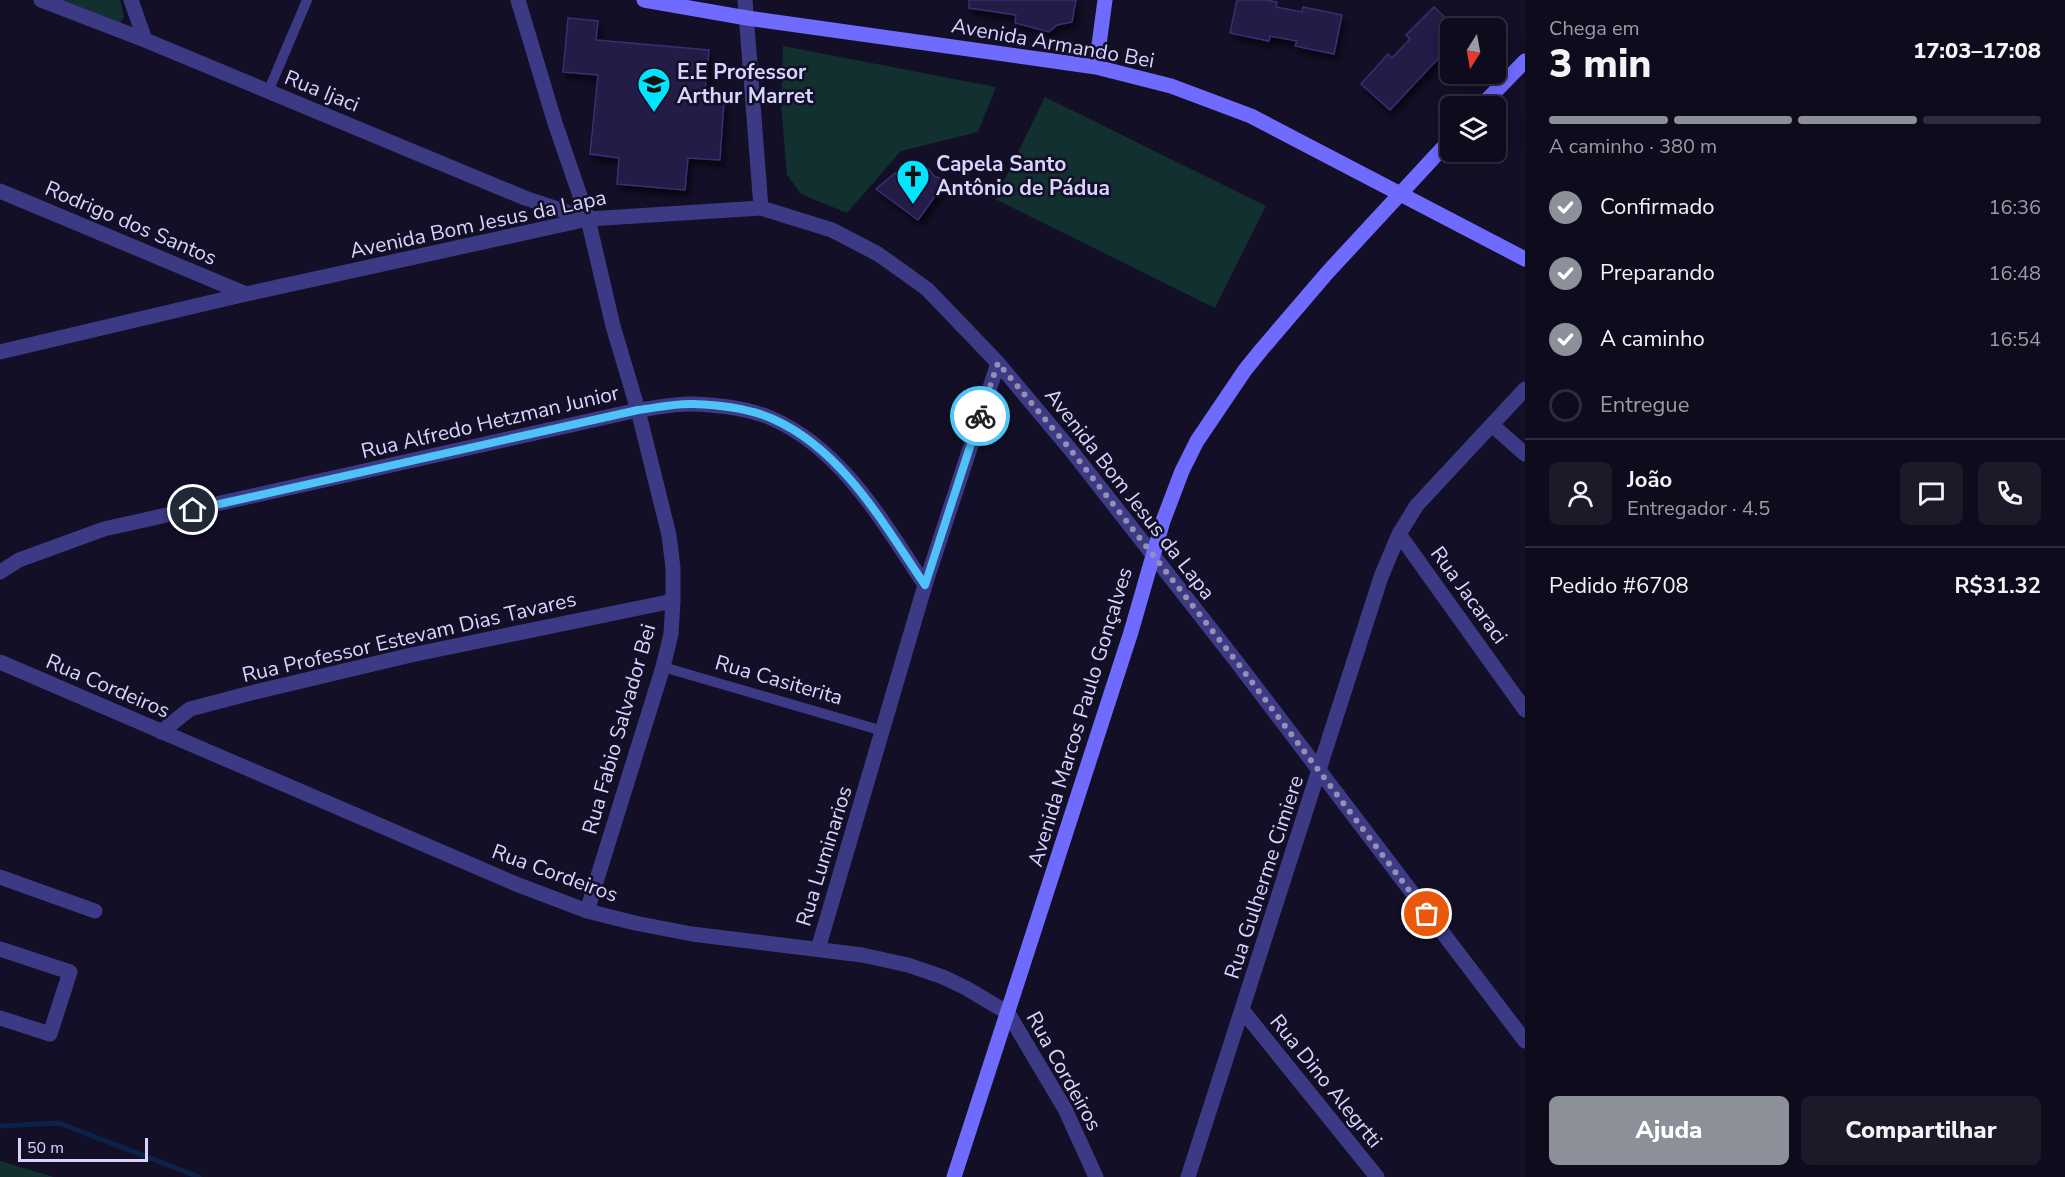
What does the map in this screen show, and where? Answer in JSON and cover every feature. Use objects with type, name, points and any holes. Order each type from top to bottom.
[{"type":"street","name":"Rua Ijaci","points":[[41,0],[145,40],[525,198],[588,219]]},
{"type":"street","points":[[131,0],[145,40]]},
{"type":"street","name":"Rua Fabio Salvador Bei","points":[[518,0],[555,123],[588,219],[613,326],[638,410],[669,535],[673,568],[671,634],[663,667],[587,911]]},
{"type":"street","name":"Avenida Armando Bei","points":[[644,0],[747,18],[1096,68],[1171,86],[1251,116],[1525,259]]},
{"type":"street","points":[[745,0],[761,208]]},
{"type":"street","points":[[1096,68],[1105,0]]},
{"type":"street","points":[[1491,96],[1525,61]]},
{"type":"street","name":"Avenida Marcos Paulo Gonçalves","points":[[954,1177],[1131,632],[1152,555],[1182,471],[1197,441],[1245,370],[1327,273],[1440,151]]},
{"type":"street","name":"Rodrigo dos Santos","points":[[0,191],[246,294]]},
{"type":"street","name":"Avenida Bom Jesus da Lapa","points":[[0,352],[246,294],[588,219],[761,208],[832,230],[878,254],[927,289],[998,363],[1070,449],[1320,770],[1525,1041]]},
{"type":"street","name":"Rua Luminarios","points":[[818,949],[925,585],[998,363]]},
{"type":"street","name":"Rua Gulherme Cimiere","points":[[1188,1177],[1377,587],[1399,534],[1417,505],[1525,389]]},
{"type":"street","name":"Rua Alfredo Hetzman Junior","points":[[0,572],[19,560],[104,529],[638,410],[691,404],[740,409],[771,418],[792,429],[833,462],[858,489],[925,585]]},
{"type":"street","points":[[1492,425],[1525,454]]},
{"type":"street","name":"Rua Jacaraci","points":[[1399,534],[1525,710]]},
{"type":"street","name":"Rua Professor Estevam Dias Tavares","points":[[161,732],[190,709],[251,693],[411,655],[673,601]]},
{"type":"street","name":"Rua Cordeiros","points":[[0,662],[516,884],[587,911],[692,934],[862,955],[908,965],[943,977],[1008,1013],[1065,1109],[1096,1177]]},
{"type":"street","points":[[0,877],[95,911]]},
{"type":"street","points":[[0,949],[70,972],[50,1034],[1,1021]]},
{"type":"street","name":"Rua Dino Alegrtti","points":[[1243,1011],[1377,1177]]},
{"type":"lane","points":[[268,92],[307,0]]},
{"type":"lane","name":"Rua Casiterita","points":[[663,667],[883,731]]},
{"type":"green space","points":[[60,0],[120,0],[124,17],[121,22],[113,24]]},
{"type":"green space","points":[[783,46],[996,87],[978,132],[901,151],[847,213],[801,194],[787,175],[781,104]]},
{"type":"green space","points":[[1045,97],[1266,206],[1215,308],[995,199]]},
{"type":"green space","points":[[0,1161],[54,1177],[0,1177]]},
{"type":"building","points":[[969,0],[1076,0],[1072,22],[1057,25],[1049,32],[1015,23],[1016,15],[969,8]]},
{"type":"building","points":[[1237,0],[1266,0],[1277,2],[1276,7],[1302,12],[1303,7],[1342,15],[1334,54],[1295,46],[1297,41],[1270,36],[1269,41],[1230,33]]},
{"type":"building","points":[[1434,7],[1446,18],[1440,18],[1440,57],[1390,110],[1361,84],[1388,54],[1392,58],[1410,39],[1406,35]]},
{"type":"building","name":"E.E Professor Arthur Marret","points":[[568,18],[598,21],[596,40],[709,50],[704,100],[724,102],[720,160],[688,158],[685,190],[617,184],[619,158],[590,154],[598,75],[563,72]]},
{"type":"building","name":"Capela Santo Antônio de Pádua","points":[[928,168],[934,176],[946,181],[918,220],[876,189],[895,173],[904,182],[916,186]]},
{"type":"waterway","points":[[0,1126],[59,1123],[199,1177]]},
{"type":"way so far","points":[[980,416],[998,363],[1070,449],[1236,661],[1427,914]]},
{"type":"place","name":"E.E Professor Arthur Marret","points":[[654,113]]},
{"type":"place","name":"Capela Santo Antônio de Pádua","points":[[913,205]]},
{"type":"route","points":[[193,510],[638,410],[691,404],[740,409],[771,418],[792,429],[833,462],[858,489],[925,585],[980,416]]}]
